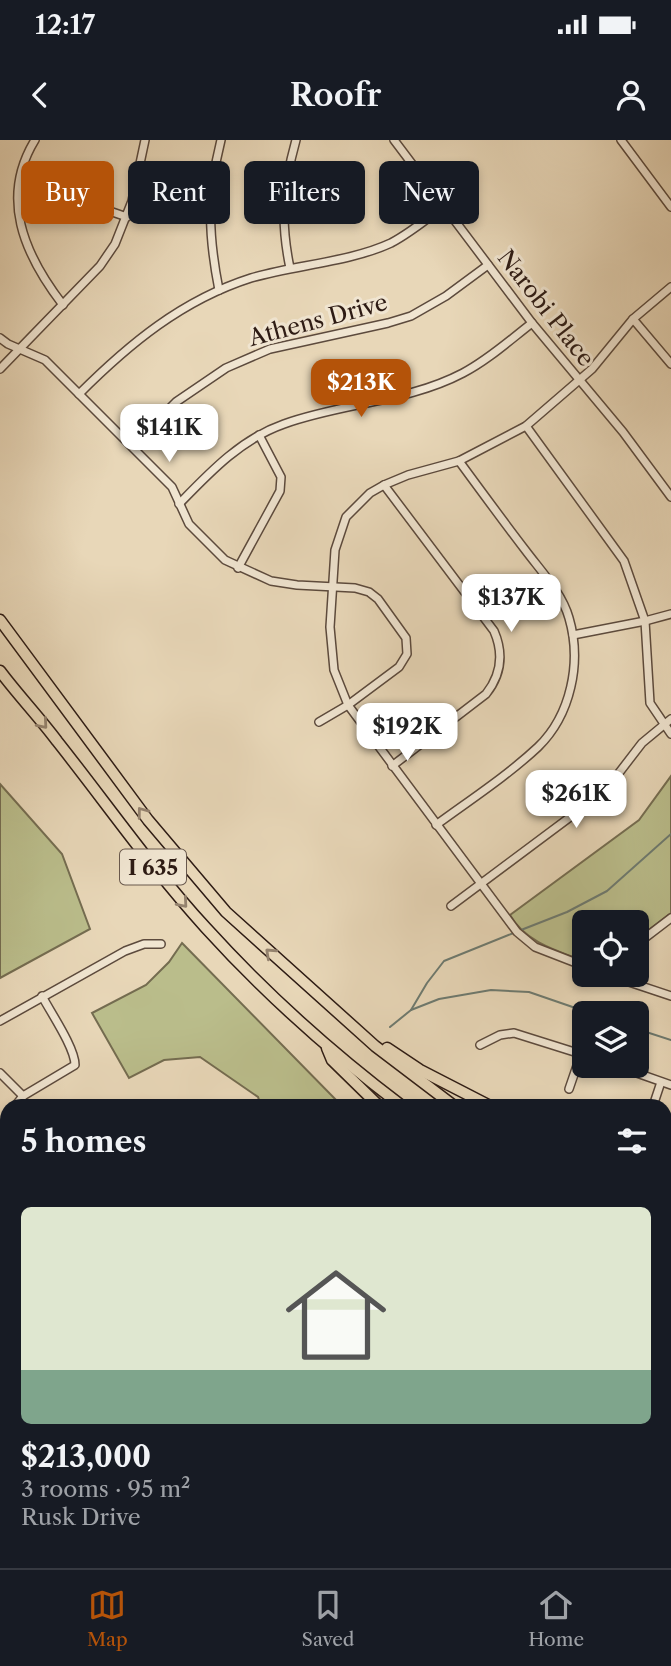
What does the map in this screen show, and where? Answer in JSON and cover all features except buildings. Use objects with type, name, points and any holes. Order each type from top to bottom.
[{"type":"highway","name":"I 635","points":[[0,620],[174,852],[226,912],[375,1046],[445,1099]]},
{"type":"highway","name":"I 635","points":[[0,671],[178,898],[242,967],[325,1044],[393,1099]]},
{"type":"highway","points":[[302,982],[411,1064],[477,1099]]},
{"type":"highway","points":[[325,1044],[332,1060],[372,1099]]},
{"type":"street","points":[[16,157],[35,140]]},
{"type":"street","points":[[0,369],[100,266],[115,244],[127,216],[145,140]]},
{"type":"street","points":[[219,290],[212,254],[209,212],[221,140]]},
{"type":"street","points":[[291,161],[296,140]]},
{"type":"street","name":"Narobi Place","points":[[394,140],[410,161]]},
{"type":"street","points":[[621,140],[671,207]]},
{"type":"street","points":[[114,212],[127,216]]},
{"type":"street","points":[[283,224],[283,236],[290,268]]},
{"type":"street","points":[[79,394],[111,362],[149,331],[192,303],[250,279],[374,250],[419,224]]},
{"type":"street","name":"Narobi Place","points":[[457,224],[532,323],[623,432],[671,497]]},
{"type":"street","points":[[18,246],[62,305]]},
{"type":"street","name":"Athens Drive","points":[[132,446],[176,402],[226,368],[271,349],[411,316],[446,296],[488,265]]},
{"type":"street","points":[[572,961],[523,939],[348,705],[339,685],[331,654],[335,550],[346,517],[370,493],[408,475],[458,461],[526,426],[579,381],[606,354],[633,318],[671,287]]},
{"type":"street","points":[[633,318],[671,364]]},
{"type":"street","points":[[179,503],[215,467],[259,435],[282,424],[412,392],[462,374],[532,323]]},
{"type":"street","points":[[0,338],[45,360],[172,487],[189,524],[214,551],[238,568],[271,581],[355,588],[378,599],[406,638],[407,654],[399,667],[348,705],[319,722]]},
{"type":"street","points":[[526,426],[615,547],[637,595],[645,621],[650,703],[671,734]]},
{"type":"street","points":[[238,568],[280,491],[281,477],[259,435]]},
{"type":"street","points":[[436,825],[540,745],[559,719],[573,680],[575,657],[569,616],[554,587],[458,461]]},
{"type":"street","points":[[384,485],[494,631],[499,643],[501,661],[494,685],[486,694],[392,766]]},
{"type":"street","points":[[573,635],[671,614]]},
{"type":"street","points":[[451,906],[597,797],[642,743],[671,719]]},
{"type":"street","points":[[649,935],[671,918]]},
{"type":"street","points":[[0,1021],[125,951],[144,944],[161,944]]},
{"type":"street","points":[[645,987],[671,996]]},
{"type":"street","points":[[21,1099],[71,1068],[76,1061],[42,996]]},
{"type":"street","points":[[480,1045],[500,1034],[514,1033],[572,1051]]},
{"type":"street","points":[[0,1073],[23,1096]]},
{"type":"street","points":[[569,1089],[574,1078]]},
{"type":"street","points":[[649,1078],[671,1085]]},
{"type":"street","points":[[655,1099],[661,1082]]},
{"type":"green space","points":[[671,776],[671,913],[649,930],[649,910],[572,910],[572,956],[533,939],[516,924],[510,915],[639,820]]},
{"type":"green space","points":[[0,784],[62,854],[90,929],[0,978]]},
{"type":"green space","points":[[182,943],[335,1099],[259,1099],[200,1057],[164,1060],[129,1078],[92,1013],[146,985],[169,962]]},
{"type":"waterway","points":[[521,930],[567,912],[607,891],[671,834]]},
{"type":"waterway","points":[[411,1010],[444,961],[516,932]]},
{"type":"waterway","points":[[390,1027],[411,1010],[439,999],[491,990],[529,992],[572,1007]]},
{"type":"waterway","points":[[649,1033],[671,1040]]}]
